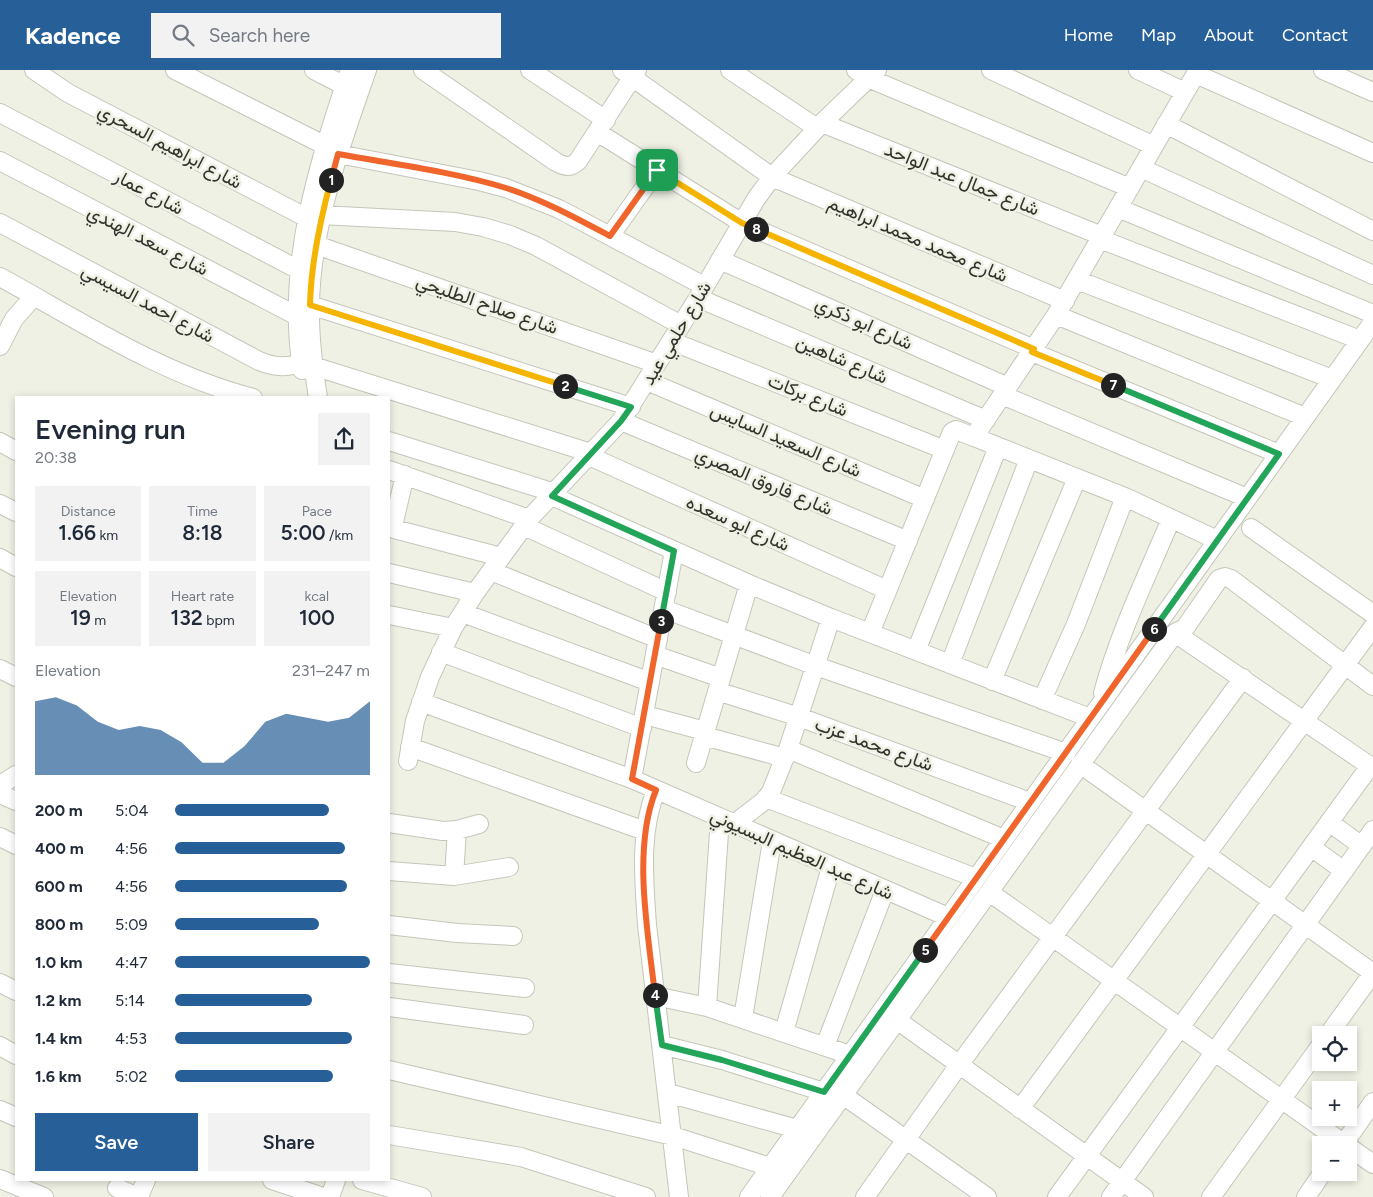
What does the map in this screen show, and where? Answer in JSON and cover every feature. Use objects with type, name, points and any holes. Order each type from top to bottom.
[{"type":"street","name":"شارع ابراهيم السحري","points":[[34,70],[68,93],[314,217]]},
{"type":"street","name":"شارع شاهين","points":[[175,70],[332,150],[506,188],[559,209],[610,236],[701,292],[986,420]]},
{"type":"street","points":[[306,396],[307,364],[299,270],[332,150],[348,78],[314,70]]},
{"type":"street","points":[[332,150],[366,70]]},
{"type":"street","points":[[424,70],[564,166],[574,165],[578,161],[602,126],[630,72]]},
{"type":"street","points":[[530,70],[657,170],[742,223],[1033,350],[1279,454]]},
{"type":"street","name":"شارع جمال عبد الواحد","points":[[730,70],[820,125],[1360,340]]},
{"type":"street","points":[[991,70],[1154,146]]},
{"type":"street","points":[[1138,70],[1185,92]]},
{"type":"street","name":"شارع محمد محمد ابراهيم","points":[[630,72],[772,177],[1305,417]]},
{"type":"street","points":[[974,437],[1060,308],[1197,72],[1373,153]]},
{"type":"street","points":[[1331,72],[1373,92]]},
{"type":"street","points":[[867,73],[1130,188]]},
{"type":"street","name":"شارع حلمي عيد","points":[[645,831],[409,754],[421,702],[441,652],[453,628],[475,593],[526,523],[626,414],[756,199],[772,177],[867,73]]},
{"type":"street","name":"شارع عمار","points":[[0,113],[299,270]]},
{"type":"street","points":[[1166,124],[1373,231]]},
{"type":"street","name":"شارع سعد الهندي","points":[[0,162],[303,311],[626,414]]},
{"type":"street","points":[[1141,168],[1373,275]]},
{"type":"street","points":[[610,236],[657,170]]},
{"type":"street","points":[[1118,208],[1373,314]]},
{"type":"street","points":[[303,311],[316,245],[314,217]]},
{"type":"street","points":[[314,217],[455,222],[483,227],[510,235],[536,246],[681,325]]},
{"type":"street","name":"شارع احمد السيسي","points":[[0,223],[259,361],[280,367],[307,364]]},
{"type":"street","name":"شارع صلاح الطليحي","points":[[316,245],[657,364]]},
{"type":"street","name":"شارع ابو ذكري","points":[[720,260],[1005,391],[1247,498]]},
{"type":"street","points":[[0,277],[151,361],[212,386],[246,396]]},
{"type":"street","points":[[1077,280],[1332,379]]},
{"type":"street","points":[[2,336],[34,296]]},
{"type":"street","points":[[749,1197],[1373,322]]},
{"type":"street","name":"شارع بركات","points":[[671,341],[944,450]]},
{"type":"street","points":[[307,364],[317,396]]},
{"type":"street","name":"شارع ابو سعده","points":[[307,364],[590,454],[887,590]]},
{"type":"street","name":"شارع السعيد السايس","points":[[647,381],[925,498]]},
{"type":"street","name":"شارع فاروق المصري","points":[[626,414],[908,541]]},
{"type":"street","points":[[870,633],[944,450],[954,430],[1125,497],[1217,540]]},
{"type":"street","points":[[390,441],[554,494],[674,551],[832,618],[1042,700],[1095,712]]},
{"type":"street","points":[[0,442],[15,450]]},
{"type":"street","points":[[916,651],[998,447]]},
{"type":"street","points":[[950,664],[1029,459]]},
{"type":"street","points":[[397,472],[526,523],[665,601],[733,636],[1066,752]]},
{"type":"street","name":"شارع محمد عزب","points":[[397,472],[394,529],[496,564],[657,647],[719,685],[1030,802]]},
{"type":"street","points":[[992,680],[1077,478]]},
{"type":"street","points":[[1042,700],[1076,624],[1125,497]]},
{"type":"street","points":[[0,504],[15,512]]},
{"type":"street","points":[[1095,712],[1116,651],[1172,519]]},
{"type":"street","points":[[1251,528],[1373,614]]},
{"type":"street","points":[[632,779],[674,551]]},
{"type":"street","points":[[0,558],[15,566]]},
{"type":"street","points":[[390,573],[475,593]]},
{"type":"street","points":[[770,1197],[1174,633],[1185,628],[1219,579],[1229,577],[1373,686]]},
{"type":"street","points":[[696,763],[748,584]]},
{"type":"street","points":[[463,613],[650,682]]},
{"type":"street","points":[[390,615],[453,628]]},
{"type":"street","points":[[708,1007],[727,821],[766,798],[772,788],[786,753],[832,618]]},
{"type":"street","points":[[1020,1108],[1373,627]]},
{"type":"street","points":[[1057,1197],[1329,822],[1372,767],[1174,633]]},
{"type":"street","points":[[441,652],[644,721],[786,753],[1004,839]]},
{"type":"street","points":[[0,669],[15,676]]},
{"type":"street","points":[[865,1197],[959,1065],[1243,678]]},
{"type":"street","name":"شارع عبد العظيم البسيوني","points":[[421,702],[632,779],[948,917]]},
{"type":"street","points":[[1080,764],[1373,973],[1335,1026]]},
{"type":"street","points":[[5,782],[15,799]]},
{"type":"street","points":[[656,790],[650,805],[645,831],[647,925],[680,1197]]},
{"type":"street","points":[[766,798],[976,878]]},
{"type":"street","points":[[1329,822],[1362,846]]},
{"type":"street","points":[[390,823],[431,830],[457,830],[479,824]]},
{"type":"street","points":[[454,876],[457,830]]},
{"type":"street","points":[[1111,1197],[1373,830]]},
{"type":"street","points":[[0,837],[15,844]]},
{"type":"street","points":[[742,1018],[772,841]]},
{"type":"street","points":[[1311,847],[1344,871]]},
{"type":"street","points":[[390,871],[454,876],[509,867]]},
{"type":"street","points":[[784,1032],[830,867]]},
{"type":"street","points":[[825,1046],[885,890]]},
{"type":"street","points":[[989,892],[1333,1136]]},
{"type":"street","points":[[390,926],[457,933],[513,936]]},
{"type":"street","points":[[390,974],[525,988]]},
{"type":"street","points":[[0,983],[15,990]]},
{"type":"street","points":[[655,996],[708,1007],[850,1055]]},
{"type":"street","points":[[390,1007],[524,1025]]},
{"type":"street","points":[[897,1020],[1144,1197]]},
{"type":"street","points":[[662,1045],[722,1060],[824,1092]]},
{"type":"street","points":[[0,1046],[15,1054]]},
{"type":"street","points":[[1211,1197],[1312,1057]]},
{"type":"street","points":[[390,1070],[673,1136],[770,1167]]},
{"type":"street","points":[[668,1094],[797,1129]]},
{"type":"street","points":[[843,1095],[906,1139],[965,1191],[987,1197]]},
{"type":"street","points":[[1351,1136],[1373,1102]]},
{"type":"street","points":[[0,1110],[15,1117]]},
{"type":"street","points":[[390,1135],[521,1157],[646,1197]]},
{"type":"street","points":[[1357,1153],[1373,1164]]},
{"type":"street","points":[[0,1179],[44,1197]]},
{"type":"street","points":[[117,1188],[139,1197],[146,1181]]},
{"type":"street","points":[[276,1181],[320,1193],[335,1181]]},
{"type":"street","points":[[366,1181],[422,1197]]},
{"type":"street","points":[[1306,1197],[1317,1181]]},
{"type":"route","points":[[338,154],[479,181],[506,188],[559,209],[610,236],[657,170],[742,223],[1034,349],[1032,352],[1279,454],[824,1092],[722,1060],[662,1045],[647,925],[644,882],[645,831],[650,805],[656,790],[632,779],[674,551],[552,496],[621,421],[631,407],[310,305],[310,290],[321,215],[338,154]]}]
